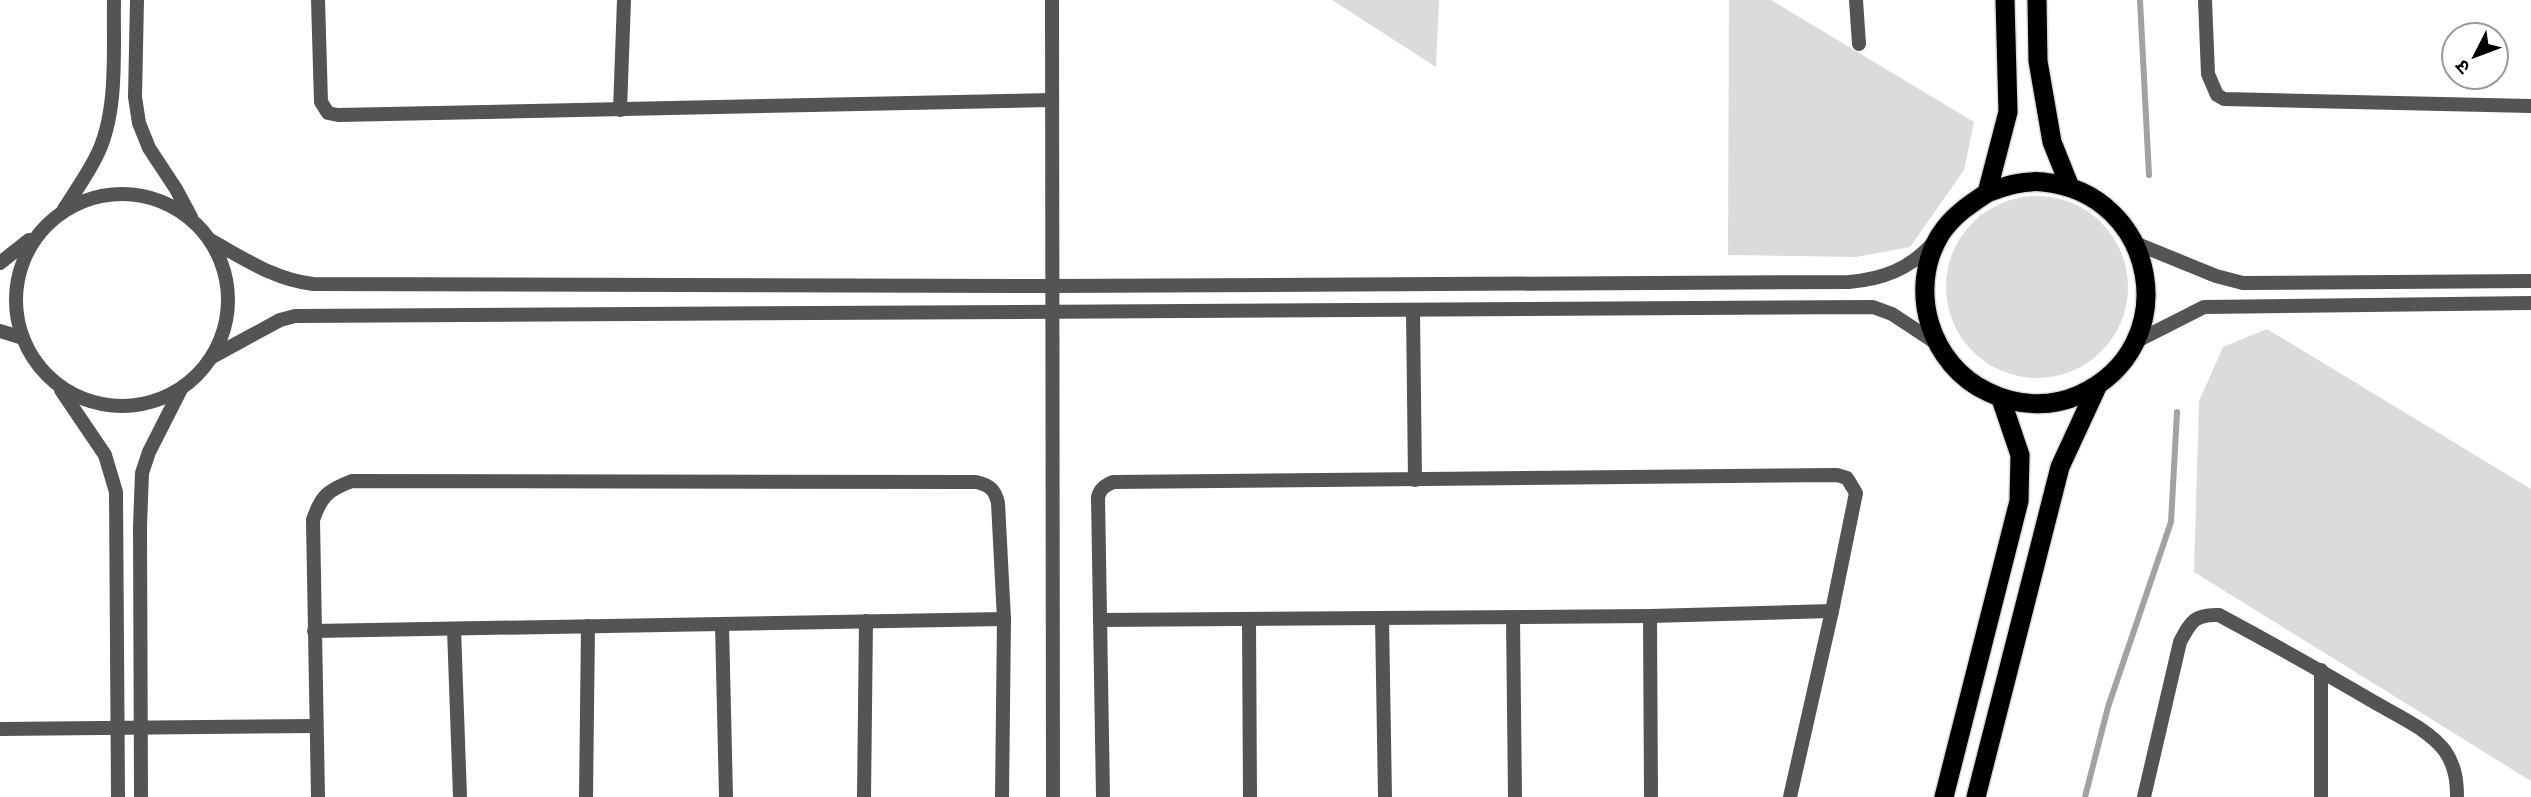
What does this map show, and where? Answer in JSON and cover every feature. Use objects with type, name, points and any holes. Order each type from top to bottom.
[{"type":"highway","points":[[1987,192],[2008,112],[2006,0]]},
{"type":"highway","points":[[2037,0],[2038,61],[2052,142],[2070,187]]},
{"type":"highway","points":[[2042,182],[2070,187],[2104,206],[2119,219],[2135,243],[2144,267],[2147,292],[2145,317],[2137,341],[2120,366],[2097,387],[2067,400],[2034,405],[2001,399],[1975,386],[1952,367],[1936,343],[1925,307],[1926,270],[1940,236],[1960,210],[1987,192],[2013,183],[2042,182]]},
{"type":"highway","points":[[1976,797],[2060,467],[2097,387]]},
{"type":"highway","points":[[1944,797],[2019,501],[2020,455],[2001,399]]},
{"type":"street","points":[[0,263],[63,210],[97,156],[113,91],[114,0]]},
{"type":"street","points":[[55,383],[74,395],[95,403],[117,406],[150,402],[181,388],[198,374],[212,357],[227,319],[228,298],[223,268],[210,240],[191,217],[149,148],[139,123],[135,97],[136,0]]},
{"type":"street","points":[[318,0],[321,102],[328,113],[338,115],[1052,100]]},
{"type":"street","points":[[620,110],[624,0]]},
{"type":"street","points":[[1052,0],[1053,797]]},
{"type":"street","points":[[1856,0],[1858,44]]},
{"type":"street","points":[[2205,0],[2208,74],[2217,95],[2224,99],[2531,106]]},
{"type":"street","points":[[63,210],[93,197],[124,193],[155,199],[191,217]]},
{"type":"street","points":[[38,233],[26,252],[15,295],[23,338],[42,370],[55,383],[105,455],[116,492],[118,797]]},
{"type":"street","points":[[210,240],[271,274],[293,282],[313,284],[1052,286],[1849,282],[1889,275],[1920,258],[1940,236]]},
{"type":"street","points":[[2135,243],[2217,276],[2243,283],[2531,281]]},
{"type":"street","points":[[2137,341],[2204,307],[2531,303]]},
{"type":"street","points":[[212,357],[280,320],[295,316],[1873,307],[1892,314],[1936,343]]},
{"type":"street","points":[[1413,311],[1415,480]]},
{"type":"street","points":[[0,331],[23,338]]},
{"type":"street","points":[[141,797],[142,473],[149,452],[181,388]]},
{"type":"street","points":[[1103,797],[1098,497],[1105,485],[1112,482],[1837,475],[1847,478],[1856,493],[1790,797]]},
{"type":"street","points":[[318,797],[313,520],[319,502],[333,488],[352,481],[976,482],[987,485],[996,492],[998,503],[1004,619],[1002,797]]},
{"type":"street","points":[[1100,620],[1650,616],[1832,611]]},
{"type":"street","points":[[2144,797],[2180,642],[2193,620],[2204,614],[2219,615],[2321,670],[2426,732],[2453,763],[2457,797]]},
{"type":"street","points":[[1650,616],[1651,797]]},
{"type":"street","points":[[1513,617],[1515,797]]},
{"type":"street","points":[[1382,618],[1385,797]]},
{"type":"street","points":[[314,631],[1004,619]]},
{"type":"street","points":[[1249,619],[1250,797]]},
{"type":"street","points":[[864,797],[866,621]]},
{"type":"street","points":[[722,624],[726,797]]},
{"type":"street","points":[[586,797],[588,626]]},
{"type":"street","points":[[454,629],[460,797]]},
{"type":"street","points":[[2321,670],[2321,797]]},
{"type":"street","points":[[0,729],[316,726]]},
{"type":"shaded area","points":[[1332,0],[1439,0],[1436,67]]},
{"type":"shaded area","points":[[1729,0],[1771,0],[1974,122],[1964,170],[1910,247],[1856,257],[1728,255]]},
{"type":"shaded area","points":[[2037,196],[2072,203],[2101,223],[2121,252],[2128,287],[2121,322],[2101,351],[2072,371],[2037,378],[2002,371],[1973,351],[1953,322],[1946,287],[1953,252],[1973,223],[2002,203]]},
{"type":"shaded area","points":[[2267,329],[2531,489],[2531,781],[2194,572],[2199,401],[2223,347]]},
{"type":"waterway","points":[[2140,0],[2149,175]]},
{"type":"waterway","points":[[2085,797],[2108,707],[2171,522],[2177,412]]}]
